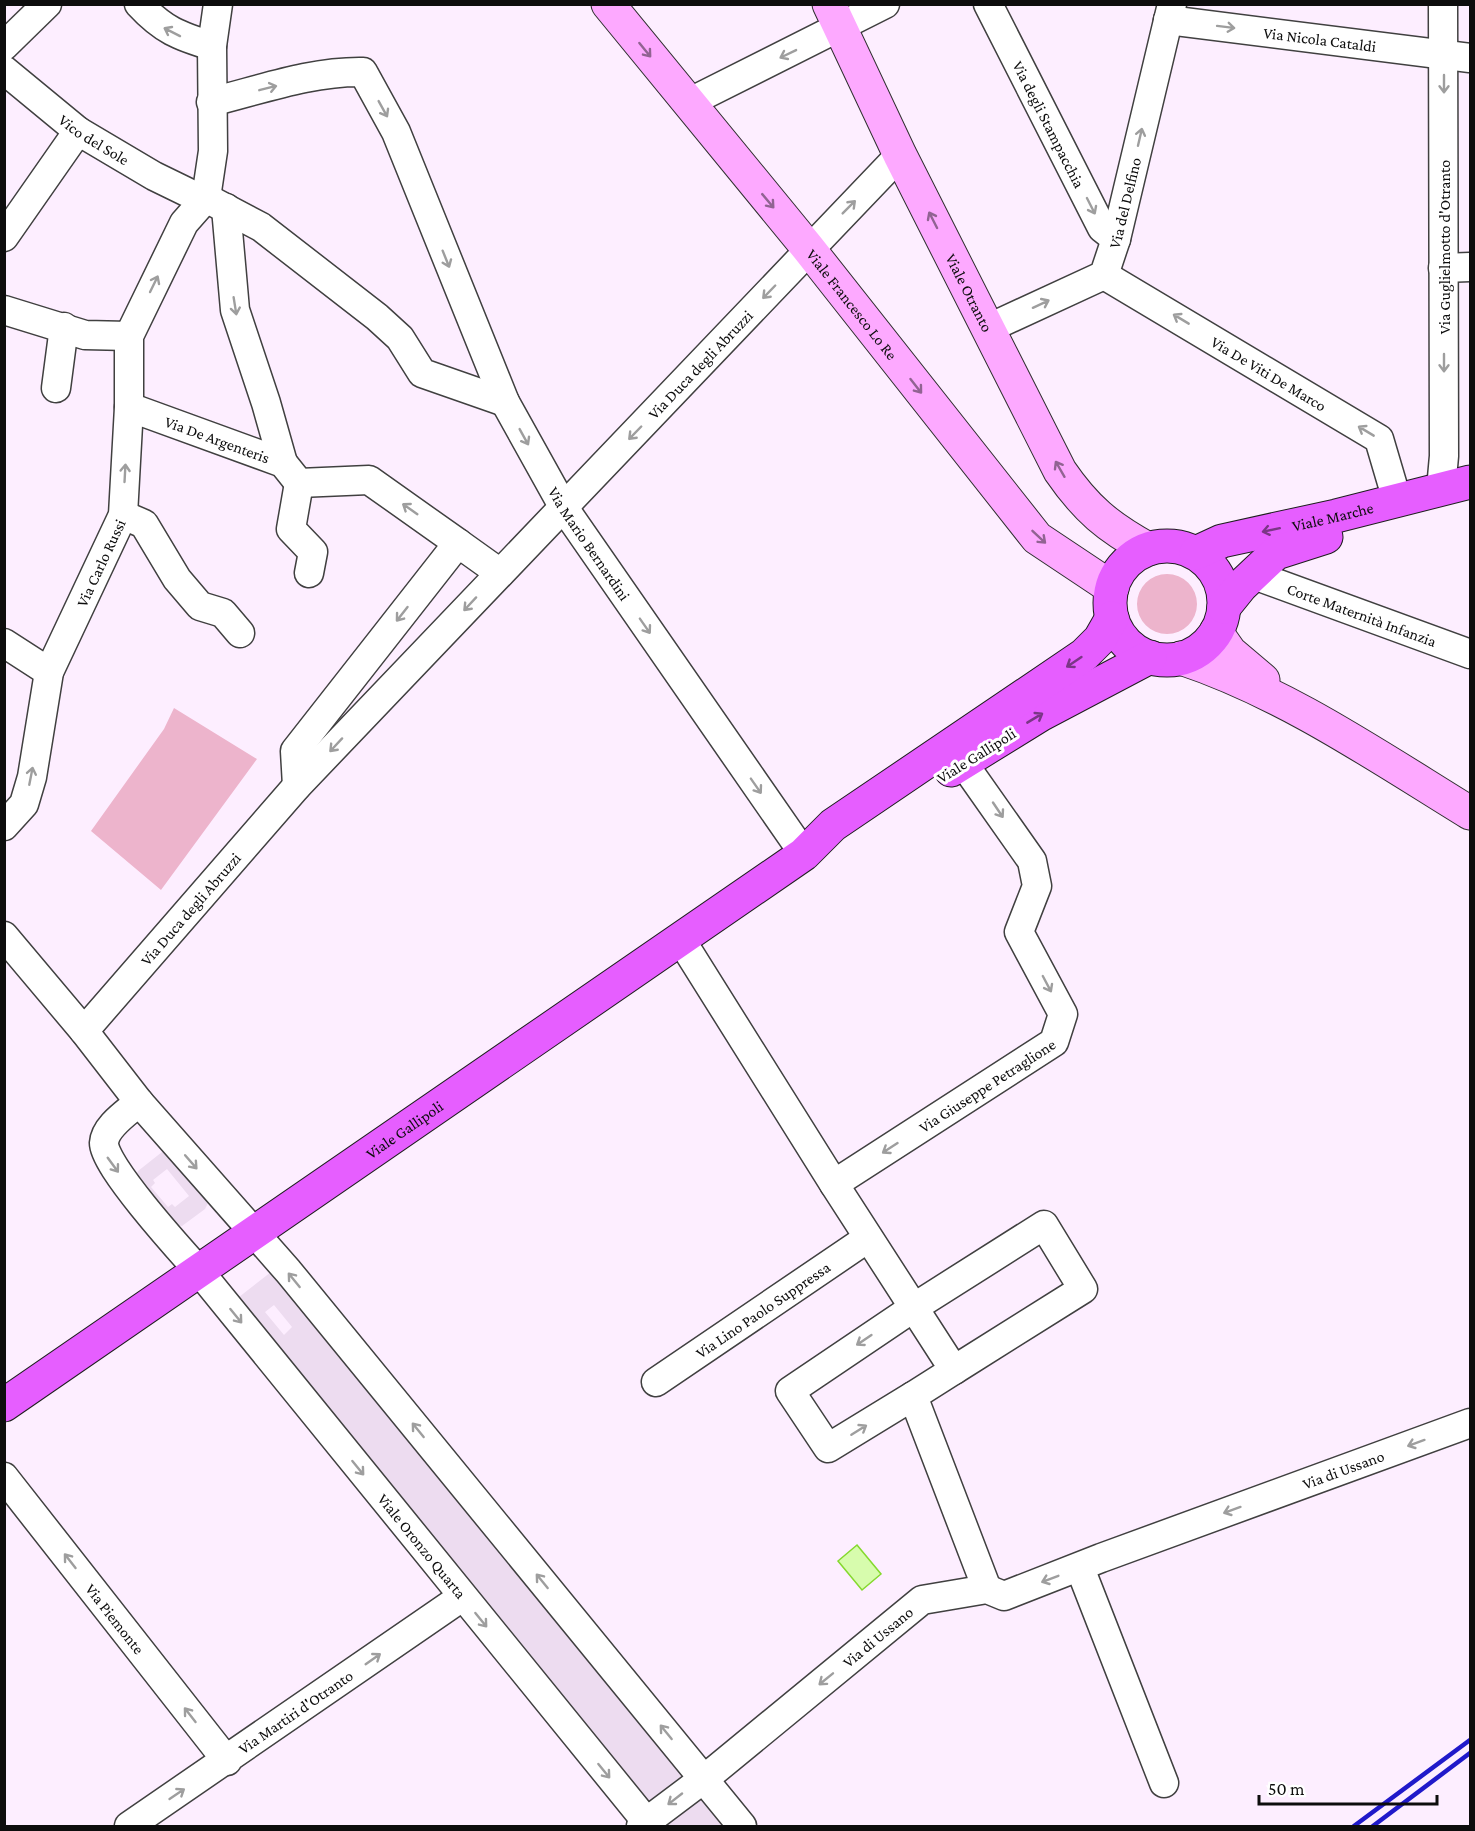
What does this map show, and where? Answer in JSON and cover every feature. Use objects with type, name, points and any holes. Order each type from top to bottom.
[{"type":"main road","name":"Viale Marche","points":[[1196,553],[1222,541],[1397,501],[1461,490]]},
{"type":"main road","name":"Viale Marche","points":[[1220,620],[1256,571],[1276,553],[1461,490]]},
{"type":"main road","points":[[1173,546],[1196,553],[1212,567],[1222,586],[1220,620],[1202,649],[1166,658],[1126,643],[1112,603],[1119,571],[1132,558],[1148,549],[1173,546]]},
{"type":"main road","name":"Viale Gallipoli","points":[[4,1405],[681,940],[804,854],[833,825],[1084,655],[1100,639],[1112,603]]},
{"type":"main road","name":"Viale Gallipoli","points":[[804,854],[839,840],[1040,715],[1166,658]]},
{"type":"street","points":[[4,46],[47,4]]},
{"type":"street","points":[[139,4],[155,22],[172,34],[212,46]]},
{"type":"street","points":[[218,4],[212,46],[213,151],[208,200],[230,248],[235,310],[291,473],[291,529],[313,552],[309,573]]},
{"type":"street","name":"Viale Francesco Lo Re","points":[[608,4],[808,248],[1037,538],[1112,603]]},
{"type":"street","points":[[688,104],[834,16],[885,4]]},
{"type":"street","name":"Via degli Stampacchia","points":[[987,4],[1102,228],[1116,239]]},
{"type":"street","name":"Via Guglielmotto d'Otranto","points":[[1443,4],[1457,56],[1457,268],[1444,456],[1461,490]]},
{"type":"street","name":"Via del Delfino","points":[[1104,275],[1116,239],[1170,12]]},
{"type":"street","name":"Via Nicola Cataldi","points":[[1170,12],[1457,56]]},
{"type":"street","name":"Viale Otranto","points":[[834,16],[900,155],[1060,471],[1077,496],[1115,531],[1148,549]]},
{"type":"street","name":"Vico del Sole","points":[[4,70],[78,131],[261,227],[377,317],[400,338],[422,373],[505,402]]},
{"type":"street","name":"Via Mario Bernardini","points":[[211,102],[346,72],[363,72],[396,132],[505,402],[564,508],[804,854]]},
{"type":"street","points":[[6,232],[78,131]]},
{"type":"street","name":"Via Duca degli Abruzzi","points":[[84,1031],[297,786],[564,508],[808,248],[900,155]]},
{"type":"street","name":"Via Carlo Russi","points":[[4,826],[24,804],[32,777],[49,672],[123,515],[129,406],[129,336],[184,223],[208,200]]},
{"type":"street","points":[[987,329],[1104,275]]},
{"type":"street","name":"Via De Viti De Marco","points":[[1104,275],[1379,439],[1397,501]]},
{"type":"street","points":[[5,308],[85,334],[129,336]]},
{"type":"street","points":[[56,388],[64,327]]},
{"type":"street","name":"Via De Argenteris","points":[[129,406],[291,473],[369,480],[458,543]]},
{"type":"street","points":[[123,515],[144,524],[177,579],[200,606],[223,613],[240,633]]},
{"type":"street","points":[[297,786],[295,751],[458,543],[500,573]]},
{"type":"street","name":"Corte Maternità Infanzia","points":[[1256,571],[1265,579],[1470,654]]},
{"type":"street","points":[[1220,620],[1230,652],[1292,705]]},
{"type":"street","points":[[4,643],[49,672]]},
{"type":"street","points":[[1166,658],[1217,670],[1292,705],[1470,813]]},
{"type":"street","name":"Via Giuseppe Petraglione","points":[[834,1184],[1054,1042],[1063,1014],[1019,932],[1037,886],[1032,861],[963,763]]},
{"type":"street","points":[[4,936],[84,1031],[139,1102],[255,1233],[742,1827]]},
{"type":"street","points":[[681,940],[868,1238],[954,1370]]},
{"type":"street","name":"Viale Oronzo Quarta","points":[[139,1102],[109,1129],[104,1143],[108,1158],[161,1228],[199,1271],[646,1825],[703,1777]]},
{"type":"street","points":[[1044,1225],[1083,1289],[954,1370],[828,1448],[790,1391],[913,1308],[1044,1225]]},
{"type":"street","name":"Via Lino Paolo Suppressa","points":[[656,1382],[868,1238]]},
{"type":"street","points":[[913,1396],[987,1589]]},
{"type":"street","name":"Via di Ussano","points":[[703,1777],[714,1771],[922,1600],[987,1589],[1004,1596],[1470,1423]]},
{"type":"street","name":"Via Piemonte","points":[[4,1477],[226,1761]]},
{"type":"street","points":[[1080,1568],[1164,1783]]},
{"type":"street","name":"Via Martiri d'Otranto","points":[[129,1827],[462,1597]]},
{"type":"shaded area","points":[[1167,574],[1184,579],[1192,587],[1197,604],[1192,621],[1184,629],[1167,634],[1150,629],[1142,621],[1137,604],[1142,587],[1150,579]]},
{"type":"shaded area","points":[[174,708],[257,759],[161,890],[91,831],[164,729]]},
{"type":"shaded area","points":[[162,1152],[168,1152],[207,1196],[208,1203],[205,1209],[182,1226],[176,1225],[136,1176],[138,1171]],"holes":[[[167,1169],[189,1196],[175,1207],[172,1204],[168,1207],[151,1187],[155,1183],[153,1180]]]},
{"type":"shaded area","points":[[271,1272],[684,1775],[650,1802],[239,1297]],"holes":[[[274,1305],[292,1327],[284,1335],[265,1312]]]},
{"type":"shaded area","points":[[857,1545],[881,1574],[862,1590],[838,1561]]},
{"type":"shaded area","points":[[699,1793],[726,1826],[667,1826],[662,1821]]},
{"type":"railway","points":[[1354,1826],[1470,1740]]},
{"type":"railway","points":[[1373,1826],[1470,1753]]}]
